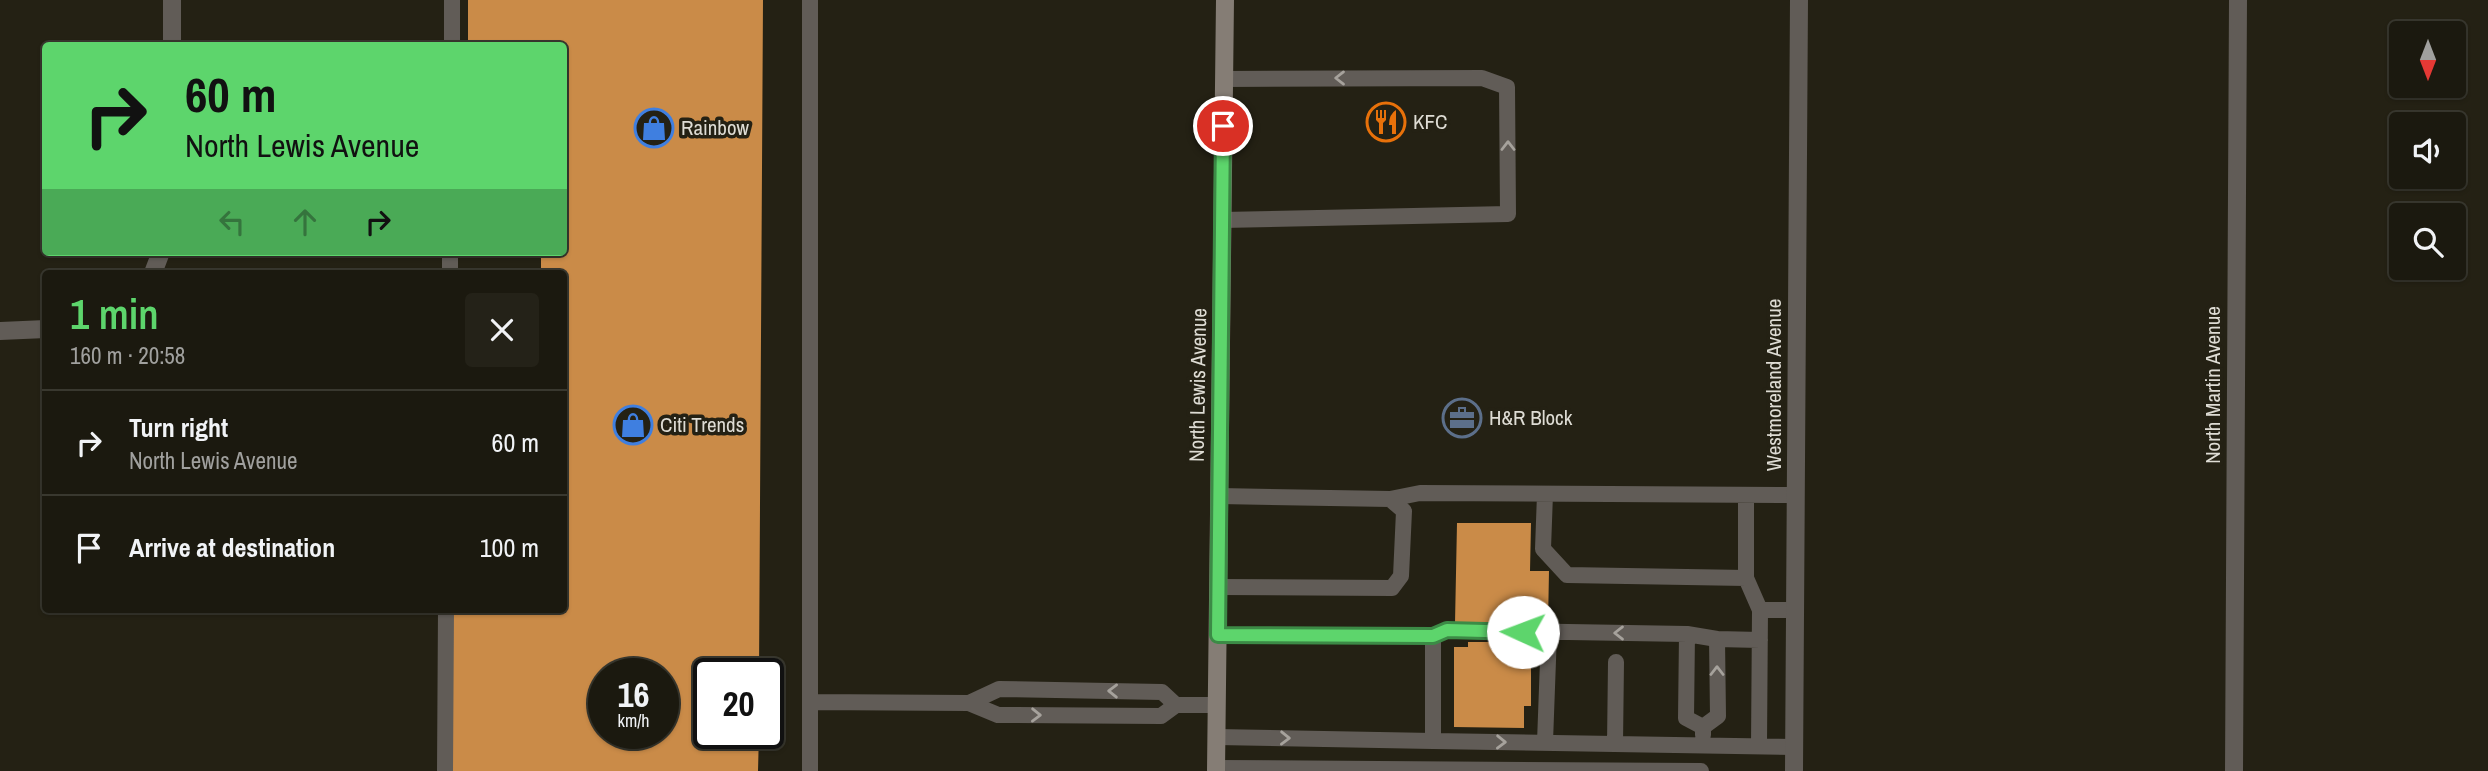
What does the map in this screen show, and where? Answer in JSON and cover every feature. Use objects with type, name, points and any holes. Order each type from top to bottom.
[{"type":"main road","name":"North Lewis Avenue","points":[[1216,769],[1224,0]]},
{"type":"street","points":[[172,0],[172,42]]},
{"type":"street","name":"Westmoreland Avenue","points":[[1794,771],[1799,0]]},
{"type":"street","name":"North Martin Avenue","points":[[2234,771],[2238,0]]},
{"type":"street","points":[[0,331],[42,329]]},
{"type":"lane","points":[[452,0],[452,42]]},
{"type":"lane","points":[[810,0],[810,771]]},
{"type":"lane","points":[[1222,220],[1508,214],[1507,87],[1482,78],[1224,79]]},
{"type":"lane","points":[[1219,496],[1390,499],[1420,493],[1796,495]]},
{"type":"lane","points":[[1545,494],[1543,549],[1566,575],[1746,578]]},
{"type":"lane","points":[[1746,496],[1746,578],[1760,610],[1759,745]]},
{"type":"lane","points":[[1219,587],[1392,588],[1401,576],[1404,511],[1390,499]]},
{"type":"lane","points":[[1760,610],[1795,610]]},
{"type":"lane","points":[[445,771],[446,613]]},
{"type":"lane","points":[[1218,635],[1433,636],[1447,630],[1687,634],[1717,639],[1760,640]]},
{"type":"lane","points":[[1545,743],[1549,633]]},
{"type":"lane","points":[[1687,634],[1686,718],[1703,727]]},
{"type":"lane","points":[[1433,636],[1433,741]]},
{"type":"lane","points":[[1703,727],[1718,716],[1717,639]]},
{"type":"lane","points":[[1615,744],[1616,662]]},
{"type":"lane","points":[[969,704],[999,689],[1161,692],[1176,705]]},
{"type":"lane","points":[[810,702],[969,704],[998,715],[1161,716],[1176,705],[1217,705]]},
{"type":"lane","points":[[1703,727],[1703,745]]},
{"type":"lane","points":[[1217,737],[1794,747]]},
{"type":"lane","points":[[1216,769],[1400,771],[1489,768],[1701,771]]},
{"type":"building","points":[[468,0],[763,0],[759,658],[693,658],[693,749],[759,749],[758,771],[451,771],[452,613],[567,613],[567,270],[541,270],[541,256],[567,256],[567,42],[468,42]]},
{"type":"building","points":[[1457,523],[1531,523],[1530,571],[1549,571],[1548,624],[1455,623]]},
{"type":"building","points":[[1468,642],[1491,642],[1491,649],[1531,649],[1531,706],[1524,706],[1524,728],[1454,727],[1454,647],[1468,647]]},
{"type":"place","name":"KFC","points":[[1386,122]]},
{"type":"place","name":"Rainbow","points":[[654,128]]},
{"type":"place","name":"H&R Block","points":[[1462,418]]},
{"type":"place","name":"Citi Trends","points":[[633,425]]},
{"type":"route","points":[[1223,126],[1218,635],[1433,636],[1447,630],[1523,632]]}]
